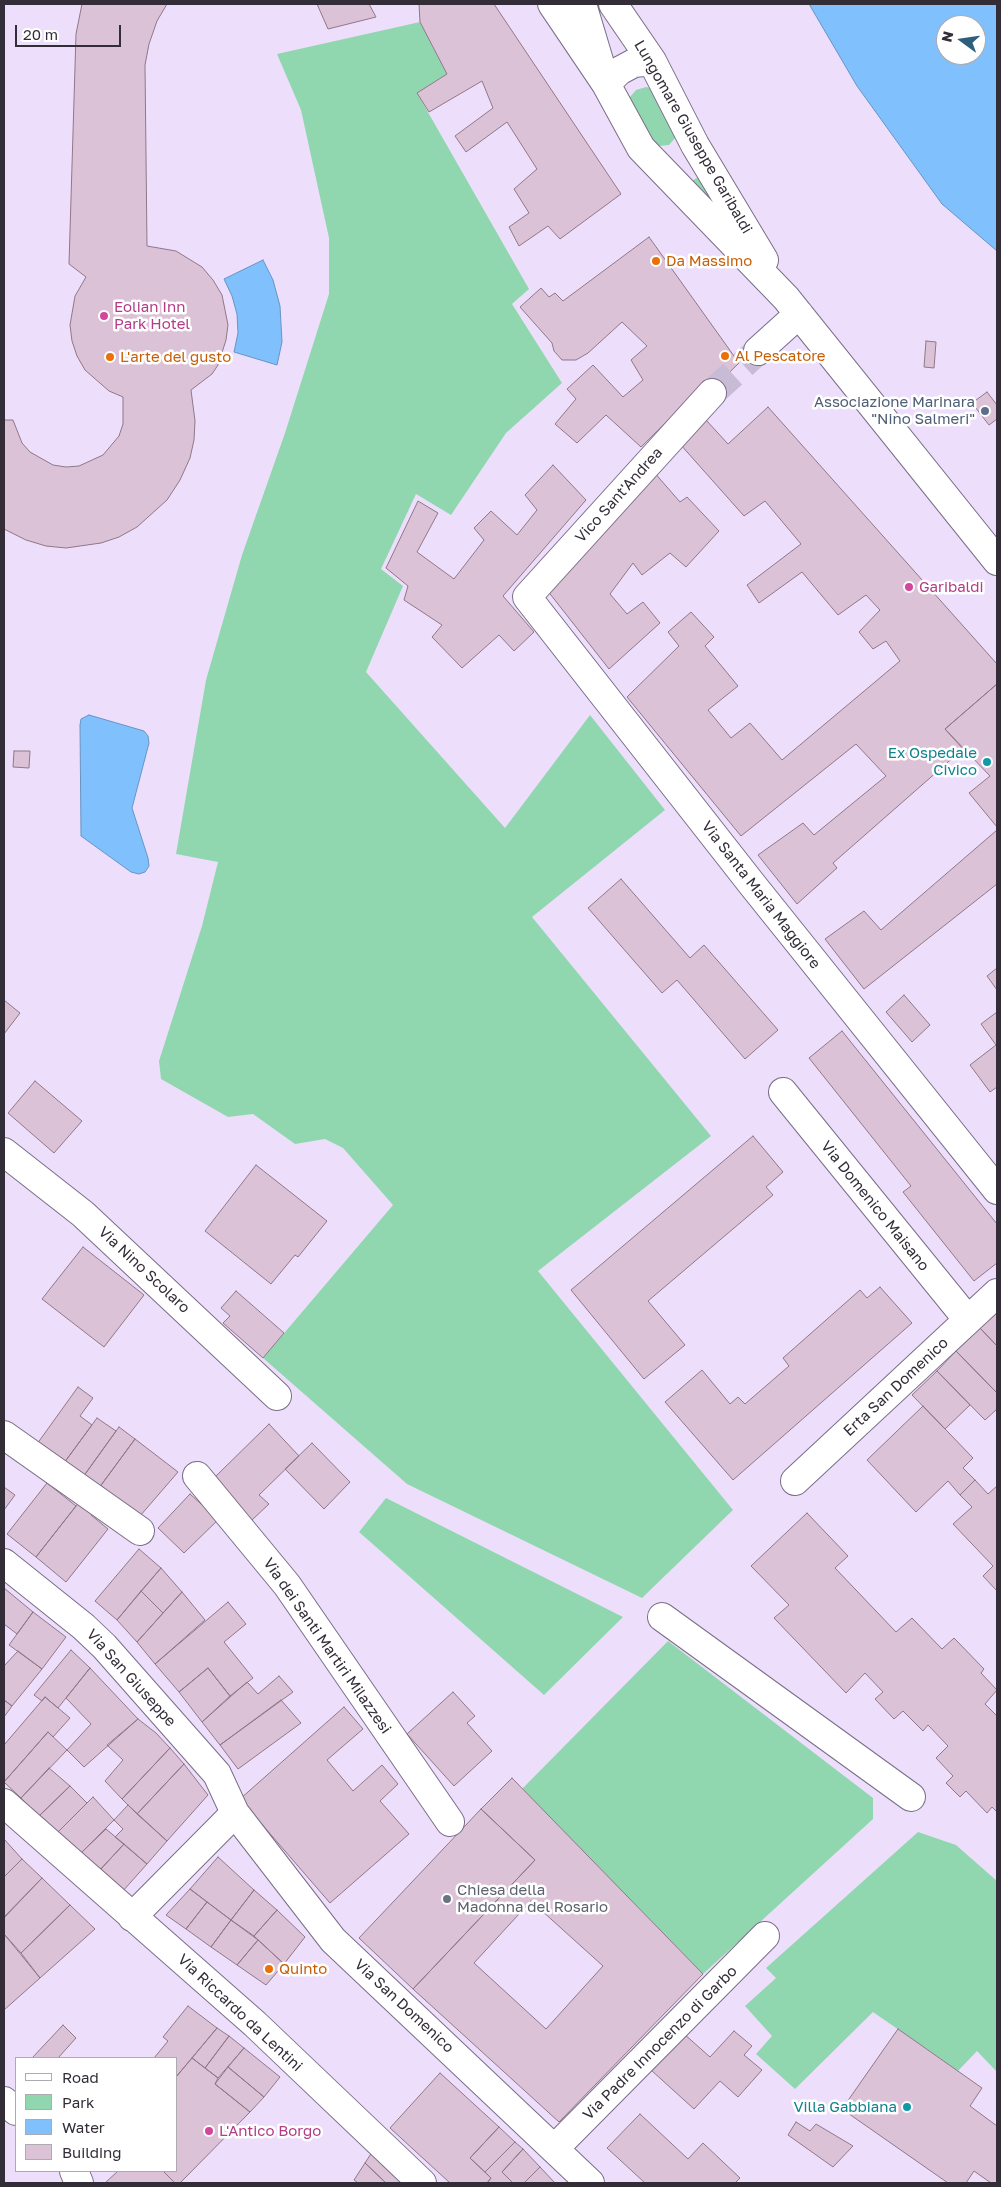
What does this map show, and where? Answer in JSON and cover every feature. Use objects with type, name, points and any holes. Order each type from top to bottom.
[{"type":"street","points":[[552,4],[606,84],[618,71],[634,63],[652,61]]},
{"type":"street","points":[[584,4],[634,32]]},
{"type":"street","name":"Lungomare Giuseppe Garibaldi","points":[[584,4],[606,84],[641,148],[793,306],[997,561]]},
{"type":"street","name":"Lungomare Giuseppe Garibaldi","points":[[613,4],[634,32],[652,61],[695,145],[793,306]]},
{"type":"street","points":[[657,166],[679,161],[686,157],[695,145]]},
{"type":"street","points":[[758,350],[793,306]]},
{"type":"street","name":"Vico Sant'Andrea","points":[[527,598],[712,393]]},
{"type":"street","name":"Via Santa Maria Maggiore","points":[[527,598],[997,1190]]},
{"type":"street","name":"Via Domenico Maisano","points":[[783,1092],[968,1320]]},
{"type":"street","name":"Via Nino Scolaro","points":[[4,1152],[83,1214],[277,1396]]},
{"type":"street","name":"Erta San Domenico","points":[[795,1481],[997,1293]]},
{"type":"street","points":[[4,1435],[140,1531]]},
{"type":"street","name":"Via dei Santi Martiri Milazzesi","points":[[197,1476],[287,1585],[450,1822]]},
{"type":"street","name":"Via San Giuseppe","points":[[4,1563],[84,1626],[104,1646],[217,1774],[235,1813]]},
{"type":"street","points":[[662,1617],[911,1797]]},
{"type":"street","name":"Via Riccardo da Lentini","points":[[4,1803],[255,2024],[345,2112],[422,2183]]},
{"type":"street","points":[[132,1917],[235,1813]]},
{"type":"street","name":"Via San Domenico","points":[[235,1813],[333,1940],[590,2183]]},
{"type":"street","name":"Via Padre Innocenzo di Garbo","points":[[554,2149],[765,1936]]},
{"type":"street","points":[[4,2101],[15,2110]]},
{"type":"green space","points":[[420,22],[447,74],[417,93],[529,289],[512,304],[562,383],[506,433],[451,515],[416,494],[381,569],[403,586],[366,672],[505,828],[590,715],[665,810],[532,917],[711,1136],[538,1271],[733,1510],[642,1598],[407,1484],[263,1358],[393,1205],[343,1148],[325,1139],[295,1144],[253,1114],[228,1117],[161,1079],[159,1061],[202,926],[218,862],[176,854],[206,680],[242,555],[285,433],[329,294],[329,238],[301,110],[277,54]]},
{"type":"green space","points":[[646,87],[655,89],[676,137],[669,145],[659,146],[649,142],[628,106],[630,97],[636,90]]},
{"type":"green space","points":[[700,176],[722,219],[687,184]]},
{"type":"green space","points":[[386,1498],[623,1617],[544,1695],[359,1532]]},
{"type":"green space","points":[[668,1641],[873,1798],[873,1819],[703,1974],[522,1789]]},
{"type":"green space","points":[[918,1832],[956,1845],[997,1881],[997,2072],[977,2051],[958,2071],[873,2012],[795,2089],[756,2054],[772,2036],[745,2006],[776,1978],[766,1968]]},
{"type":"water","points":[[809,4],[997,4],[997,251],[942,204],[857,86]]},
{"type":"water","points":[[263,260],[273,280],[280,306],[282,342],[277,365],[234,352],[238,333],[237,314],[232,296],[224,279]]},
{"type":"water","points":[[89,715],[144,731],[148,736],[149,743],[132,808],[148,858],[149,866],[145,872],[139,874],[131,872],[81,836],[80,725],[81,719]]},
{"type":"building","points":[[82,4],[167,4],[157,21],[149,44],[145,65],[147,246],[176,251],[202,267],[222,295],[228,325],[226,340],[218,365],[212,374],[191,390],[195,421],[194,440],[190,458],[180,480],[167,500],[137,527],[119,537],[101,543],[66,548],[46,546],[26,540],[4,529],[4,420],[13,420],[22,443],[30,452],[53,465],[66,467],[79,466],[103,455],[119,436],[123,424],[123,397],[109,391],[85,370],[77,356],[72,341],[70,325],[75,296],[86,277],[69,264],[76,34]]},
{"type":"building","points":[[317,4],[369,4],[376,17],[328,29]]},
{"type":"building","points":[[419,4],[494,4],[621,194],[560,239],[548,226],[519,246],[509,227],[529,213],[514,189],[537,169],[507,122],[466,152],[455,136],[493,108],[482,81],[429,112],[417,93],[447,74],[420,22]]},
{"type":"building","points":[[649,237],[739,363],[707,394],[700,389],[641,447],[606,415],[577,443],[555,424],[576,399],[567,389],[593,365],[623,397],[643,380],[631,360],[647,346],[622,322],[588,353],[576,360],[562,360],[554,351],[552,343],[520,307],[541,288],[549,297],[555,293],[563,301]]},
{"type":"building","points":[[926,341],[936,342],[934,368],[924,367]]},
{"type":"building","points":[[987,392],[997,405],[997,419],[989,425],[972,403]]},
{"type":"building","points":[[768,407],[997,664],[997,684],[945,729],[963,749],[833,863],[837,868],[797,904],[758,855],[803,823],[814,835],[886,776],[856,744],[741,836],[627,697],[679,646],[668,632],[691,612],[714,637],[705,646],[738,686],[708,710],[731,738],[750,723],[782,760],[900,661],[886,641],[873,649],[859,632],[880,610],[866,595],[838,615],[802,572],[759,603],[747,585],[801,544],[765,501],[744,516],[680,444],[706,420],[728,444]]},
{"type":"building","points":[[553,465],[586,500],[503,596],[534,632],[514,651],[499,635],[462,668],[432,637],[442,625],[404,600],[408,586],[386,568],[418,501],[438,513],[417,552],[454,579],[484,540],[474,528],[491,511],[517,535],[537,510],[525,495]]},
{"type":"building","points":[[653,471],[680,502],[687,497],[719,531],[686,567],[670,553],[642,575],[633,563],[610,594],[627,614],[643,602],[660,623],[609,669],[547,590]]},
{"type":"building","name":"Ex Ospedale Civico","points":[[997,684],[997,827],[969,793],[990,776],[945,729]]},
{"type":"building","points":[[14,751],[30,751],[29,768],[13,767]]},
{"type":"building","points":[[997,830],[997,884],[864,989],[825,939],[864,911],[881,930]]},
{"type":"building","points":[[621,879],[690,958],[704,945],[778,1030],[745,1059],[677,980],[662,993],[588,908]]},
{"type":"building","points":[[997,968],[997,990],[987,976]]},
{"type":"building","points":[[904,995],[930,1025],[912,1042],[886,1012]]},
{"type":"building","points":[[4,1000],[20,1013],[4,1034]]},
{"type":"building","points":[[997,1012],[997,1087],[990,1092],[970,1065],[996,1045],[981,1024]]},
{"type":"building","points":[[842,1031],[997,1224],[997,1263],[974,1281],[903,1192],[911,1186],[809,1058]]},
{"type":"building","points":[[35,1081],[82,1121],[54,1153],[8,1113]]},
{"type":"building","points":[[753,1136],[783,1172],[766,1187],[773,1195],[648,1301],[685,1345],[644,1379],[571,1290]]},
{"type":"building","points":[[256,1165],[327,1221],[298,1257],[295,1255],[271,1284],[205,1231]]},
{"type":"building","points":[[83,1247],[144,1295],[104,1347],[42,1299]]},
{"type":"building","points":[[880,1287],[912,1323],[733,1480],[665,1402],[702,1370],[730,1404],[738,1397],[745,1404],[789,1366],[783,1358],[860,1290],[867,1298]]},
{"type":"building","points":[[236,1291],[284,1333],[263,1358],[223,1323],[230,1316],[221,1308]]},
{"type":"building","points":[[997,1313],[997,1346],[980,1328]]},
{"type":"building","points":[[980,1328],[997,1346],[997,1393],[956,1351]]},
{"type":"building","points":[[956,1351],[997,1393],[997,1409],[985,1420],[937,1371]]},
{"type":"building","points":[[937,1371],[970,1405],[945,1429],[912,1395]]},
{"type":"building","points":[[78,1387],[93,1398],[80,1416],[92,1425],[64,1463],[37,1444]]},
{"type":"building","points":[[923,1406],[973,1458],[963,1468],[975,1480],[960,1495],[948,1481],[916,1512],[867,1460]]},
{"type":"building","points":[[97,1418],[116,1431],[83,1477],[64,1463]]},
{"type":"building","points":[[269,1424],[299,1456],[259,1495],[269,1504],[252,1520],[213,1479]]},
{"type":"building","points":[[119,1427],[135,1439],[99,1488],[83,1477]]},
{"type":"building","points":[[135,1439],[178,1472],[140,1516],[99,1488]]},
{"type":"building","points":[[312,1443],[350,1482],[324,1509],[285,1469]]},
{"type":"building","points":[[975,1480],[988,1494],[997,1486],[997,1591],[983,1576],[993,1566],[953,1524],[972,1507],[960,1495]]},
{"type":"building","points":[[47,1483],[76,1506],[36,1557],[7,1534]]},
{"type":"building","points":[[4,1487],[15,1495],[4,1510]]},
{"type":"building","points":[[190,1494],[210,1512],[224,1514],[184,1553],[158,1528]]},
{"type":"building","points":[[80,1501],[94,1511],[91,1515],[108,1529],[66,1582],[36,1557]]},
{"type":"building","points":[[807,1513],[848,1556],[835,1568],[896,1632],[912,1618],[942,1649],[954,1638],[984,1669],[981,1673],[997,1690],[985,1704],[997,1716],[997,1812],[992,1807],[987,1813],[966,1791],[960,1797],[946,1783],[953,1776],[936,1758],[948,1746],[928,1725],[923,1731],[903,1711],[894,1719],[875,1699],[883,1692],[865,1673],[846,1693],[774,1618],[789,1605],[751,1566]]},
{"type":"building","points":[[139,1549],[161,1568],[117,1620],[95,1601]]},
{"type":"building","points":[[161,1568],[182,1592],[163,1613],[141,1591]]},
{"type":"building","points":[[4,1588],[33,1612],[17,1634],[4,1624]]},
{"type":"building","points":[[141,1591],[163,1613],[137,1642],[117,1620]]},
{"type":"building","points":[[182,1592],[205,1620],[155,1664],[137,1642]]},
{"type":"building","points":[[228,1602],[246,1624],[224,1642],[253,1678],[230,1696],[208,1668],[179,1692],[155,1664]]},
{"type":"building","points":[[33,1612],[66,1637],[42,1669],[9,1645]]},
{"type":"building","points":[[71,1650],[90,1668],[58,1708],[45,1697],[42,1701],[34,1695]]},
{"type":"building","points":[[18,1651],[42,1669],[12,1706],[4,1700],[4,1666]]},
{"type":"building","points":[[90,1668],[138,1719],[84,1767],[67,1750],[91,1724],[66,1698]]},
{"type":"building","points":[[208,1668],[230,1696],[202,1722],[179,1692]]},
{"type":"building","points":[[279,1676],[293,1692],[220,1745],[202,1722],[247,1682],[258,1694]]},
{"type":"building","points":[[453,1692],[475,1716],[467,1723],[492,1751],[454,1786],[407,1734]]},
{"type":"building","points":[[45,1697],[70,1718],[53,1737],[48,1732],[4,1782],[4,1745]]},
{"type":"building","points":[[4,1700],[12,1706],[4,1717]]},
{"type":"building","points":[[281,1700],[301,1723],[238,1769],[220,1745]]},
{"type":"building","points":[[344,1707],[363,1729],[327,1760],[353,1791],[382,1765],[398,1784],[380,1801],[409,1834],[330,1903],[240,1799]]},
{"type":"building","points":[[138,1719],[156,1733],[170,1748],[122,1799],[105,1781],[123,1760],[107,1745]]},
{"type":"building","points":[[48,1732],[67,1750],[21,1798],[4,1782]]},
{"type":"building","points":[[170,1748],[184,1764],[137,1814],[122,1799]]},
{"type":"building","points":[[184,1764],[208,1795],[167,1841],[137,1814]]},
{"type":"building","points":[[49,1768],[70,1786],[39,1816],[21,1798]]},
{"type":"building","points":[[512,1778],[703,1974],[559,2122],[413,1989],[535,1860],[481,1809]],"holes":[[[531,1901],[603,1966],[546,2029],[474,1963]]]},
{"type":"building","points":[[70,1786],[87,1803],[57,1833],[39,1816]]},
{"type":"building","points":[[93,1797],[114,1820],[80,1854],[57,1833]]},
{"type":"building","points":[[128,1805],[167,1841],[147,1864],[115,1837],[123,1829],[114,1820]]},
{"type":"building","name":"Chiesa della Madonna del Rosario","points":[[481,1809],[535,1860],[413,1989],[359,1938]]},
{"type":"building","points":[[106,1829],[124,1844],[99,1871],[80,1854]]},
{"type":"building","points":[[4,1839],[22,1859],[4,1877]]},
{"type":"building","points":[[124,1844],[147,1864],[122,1892],[99,1871]]},
{"type":"building","points":[[218,1857],[254,1890],[231,1920],[190,1889]]},
{"type":"building","points":[[22,1859],[42,1878],[4,1917],[4,1877]]},
{"type":"building","points":[[42,1878],[70,1905],[21,1953],[4,1934],[4,1918]]},
{"type":"building","points":[[190,1889],[207,1902],[186,1929],[166,1915]]},
{"type":"building","points":[[254,1890],[277,1910],[254,1936],[231,1920]]},
{"type":"building","points":[[207,1902],[231,1920],[211,1947],[186,1929]]},
{"type":"building","points":[[70,1905],[95,1929],[40,1978],[21,1953]]},
{"type":"building","points":[[277,1910],[305,1937],[284,1964],[254,1936]]},
{"type":"building","points":[[231,1920],[258,1940],[237,1965],[211,1947]]},
{"type":"building","points":[[4,1934],[40,1978],[4,2010]]},
{"type":"building","points":[[258,1940],[284,1964],[266,1985],[237,1965]]},
{"type":"building","points":[[188,2006],[217,2028],[178,2075],[178,2057],[155,2057],[168,2041],[163,2037]]},
{"type":"building","points":[[63,2025],[76,2038],[59,2057],[33,2057]]},
{"type":"building","points":[[217,2028],[229,2036],[205,2068],[192,2058]]},
{"type":"building","name":"Villa Gabbiana","points":[[898,2029],[982,2088],[970,2106],[997,2126],[997,2183],[991,2183],[974,2171],[966,2183],[948,2183],[842,2109]]},
{"type":"building","points":[[734,2031],[752,2046],[744,2055],[762,2070],[738,2097],[720,2081],[694,2109],[651,2070],[683,2033],[710,2057]]},
{"type":"building","points":[[229,2036],[244,2048],[218,2078],[205,2068]]},
{"type":"building","points":[[244,2048],[280,2077],[264,2097],[228,2067]]},
{"type":"building","points":[[192,2058],[218,2078],[215,2084],[250,2112],[180,2183],[175,2183],[164,2172],[178,2172],[178,2075]]},
{"type":"building","points":[[228,2067],[264,2097],[250,2112],[215,2084]]},
{"type":"building","points":[[440,2073],[499,2127],[470,2158],[491,2178],[487,2183],[450,2183],[390,2128]]},
{"type":"building","points":[[640,2114],[688,2159],[703,2143],[740,2178],[735,2183],[645,2183],[607,2148]]},
{"type":"building","points":[[796,2122],[810,2131],[816,2124],[853,2146],[833,2167],[788,2135]]},
{"type":"building","points":[[499,2127],[515,2142],[485,2172],[470,2158]]},
{"type":"building","points":[[515,2142],[523,2149],[502,2172],[513,2183],[487,2183],[491,2178],[485,2172]]},
{"type":"building","points":[[374,2149],[411,2183],[386,2183],[365,2163]]},
{"type":"building","points":[[523,2149],[540,2167],[524,2183],[513,2183],[502,2172]]},
{"type":"building","points":[[365,2163],[386,2183],[358,2183],[354,2180]]},
{"type":"building","points":[[540,2167],[555,2183],[524,2183]]},
{"type":"building","points":[[117,2172],[164,2172],[175,2183],[105,2183]]},
{"type":"tunnel","points":[[712,393],[758,351]]},
{"type":"place","name":"Da Massimo","points":[[656,261]]},
{"type":"place","name":"Eolian Inn Park Hotel","points":[[104,316]]},
{"type":"place","name":"Al Pescatore","points":[[725,356]]},
{"type":"place","name":"L'arte del gusto","points":[[110,357]]},
{"type":"place","name":"Associazione Marinara \"Nino Salmeri\"","points":[[985,411]]},
{"type":"place","name":"Garibaldi","points":[[909,587]]},
{"type":"place","name":"Ex Ospedale Civico","points":[[987,762]]},
{"type":"place","name":"Chiesa della Madonna del Rosario","points":[[447,1899]]},
{"type":"place","name":"Quinto","points":[[269,1969]]},
{"type":"place","name":"Villa Gabbiana","points":[[907,2107]]},
{"type":"place","name":"L'Antico Borgo","points":[[209,2131]]}]
